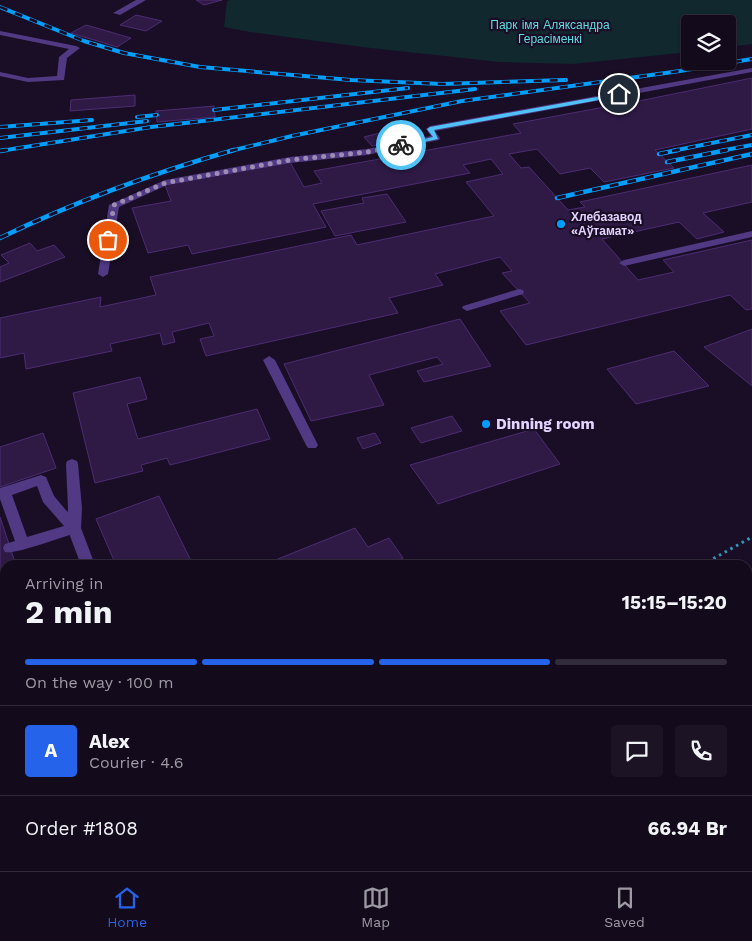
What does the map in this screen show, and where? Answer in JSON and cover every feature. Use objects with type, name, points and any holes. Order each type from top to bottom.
[{"type":"street","points":[[117,12],[142,0]]},
{"type":"street","points":[[0,32],[76,48],[63,57],[61,78],[28,80],[0,74]]},
{"type":"street","points":[[103,274],[114,205],[165,183],[290,160],[367,152],[436,138],[430,129],[752,70]]},
{"type":"street","points":[[624,263],[752,234]]},
{"type":"street","points":[[467,308],[519,292]]},
{"type":"street","points":[[270,360],[312,445]]},
{"type":"street","points":[[72,464],[75,508],[74,528]]},
{"type":"street","points":[[74,528],[17,546],[4,492],[41,480],[48,498],[74,528],[86,560]]},
{"type":"path","points":[[711,560],[752,537]]},
{"type":"green space","name":"Парк імя Аляксандра Герасіменкі","points":[[752,0],[752,44],[736,46],[736,15],[681,15],[681,53],[573,64],[499,62],[362,47],[224,27],[227,1]]},
{"type":"building","points":[[196,0],[222,0],[204,5]]},
{"type":"building","points":[[136,15],[162,21],[146,31],[120,25]]},
{"type":"building","points":[[86,25],[131,38],[117,47],[71,33]]},
{"type":"building","name":"Хлебазавод «Аўтамат»","points":[[752,78],[752,129],[655,150],[674,168],[604,182],[590,168],[560,174],[537,149],[509,154],[521,168],[529,167],[568,210],[585,207],[580,202],[752,165],[752,202],[703,213],[724,232],[697,239],[679,222],[602,239],[638,280],[674,272],[663,260],[752,240],[752,309],[746,310],[730,295],[526,345],[500,311],[530,303],[502,273],[512,271],[500,257],[435,274],[443,285],[389,298],[398,313],[206,356],[200,339],[214,336],[209,323],[172,332],[175,342],[163,345],[160,333],[110,344],[112,351],[26,369],[24,353],[0,358],[0,318],[101,297],[100,307],[156,295],[150,277],[351,235],[357,245],[494,216],[466,182],[503,174],[491,159],[463,165],[470,173],[313,204],[326,227],[192,254],[188,245],[148,253],[132,208],[171,201],[165,185],[290,162],[304,187],[322,183],[314,171],[521,133],[513,124],[610,106],[605,101],[616,99],[624,104]]},
{"type":"building","points":[[135,95],[135,106],[70,111],[71,100]]},
{"type":"building","points":[[214,106],[215,117],[157,122],[156,111]]},
{"type":"building","points":[[403,127],[411,137],[372,146],[364,137]]},
{"type":"building","points":[[387,194],[406,222],[335,236],[321,211],[364,203],[362,198]]},
{"type":"building","points":[[30,243],[37,251],[54,245],[65,257],[0,282],[0,267],[9,263],[1,255]]},
{"type":"building","points":[[460,319],[491,366],[424,382],[417,371],[443,364],[437,357],[369,375],[384,405],[311,421],[284,364]]},
{"type":"building","points":[[752,329],[752,386],[704,347]]},
{"type":"building","points":[[674,351],[709,386],[636,404],[607,369]]},
{"type":"building","points":[[140,377],[147,399],[127,404],[138,439],[257,409],[270,439],[170,465],[167,458],[141,465],[143,471],[95,483],[73,393]]},
{"type":"building","points":[[452,416],[462,431],[421,443],[411,428]]},
{"type":"building","points":[[534,429],[560,464],[438,504],[410,465]]},
{"type":"building","points":[[43,433],[56,468],[0,487],[0,447]]},
{"type":"building","points":[[375,433],[381,443],[363,449],[357,438]]},
{"type":"building","points":[[159,496],[191,560],[114,560],[96,519]]},
{"type":"building","points":[[0,517],[14,560],[0,560]]},
{"type":"building","points":[[355,528],[368,547],[389,538],[403,558],[398,560],[275,560]]},
{"type":"railway","points":[[0,7],[84,41],[124,53],[200,67],[351,80],[442,84],[566,80]]},
{"type":"railway","points":[[233,150],[292,136],[462,101],[680,71],[752,59]]},
{"type":"railway","points":[[214,110],[408,88]]},
{"type":"railway","points":[[6,150],[0,151],[151,127],[475,89]]},
{"type":"railway","points":[[137,117],[157,115]]},
{"type":"railway","points":[[0,127],[92,120]]},
{"type":"railway","points":[[0,138],[147,121]]},
{"type":"railway","points":[[672,151],[752,135]]},
{"type":"railway","points":[[720,151],[752,145]]},
{"type":"railway","points":[[0,238],[57,212],[115,189],[174,168],[233,150]]},
{"type":"railway","points":[[659,154],[678,150]]},
{"type":"railway","points":[[667,162],[727,150]]},
{"type":"railway","points":[[557,198],[752,154]]},
{"type":"way so far","points":[[108,240],[114,205],[165,183],[290,160],[367,152],[401,145]]},
{"type":"place","name":"Хлебазавод «Аўтамат»","points":[[561,224]]},
{"type":"place","name":"Dinning room","points":[[486,424]]},
{"type":"route","points":[[401,145],[436,138],[430,129],[619,94]]}]
